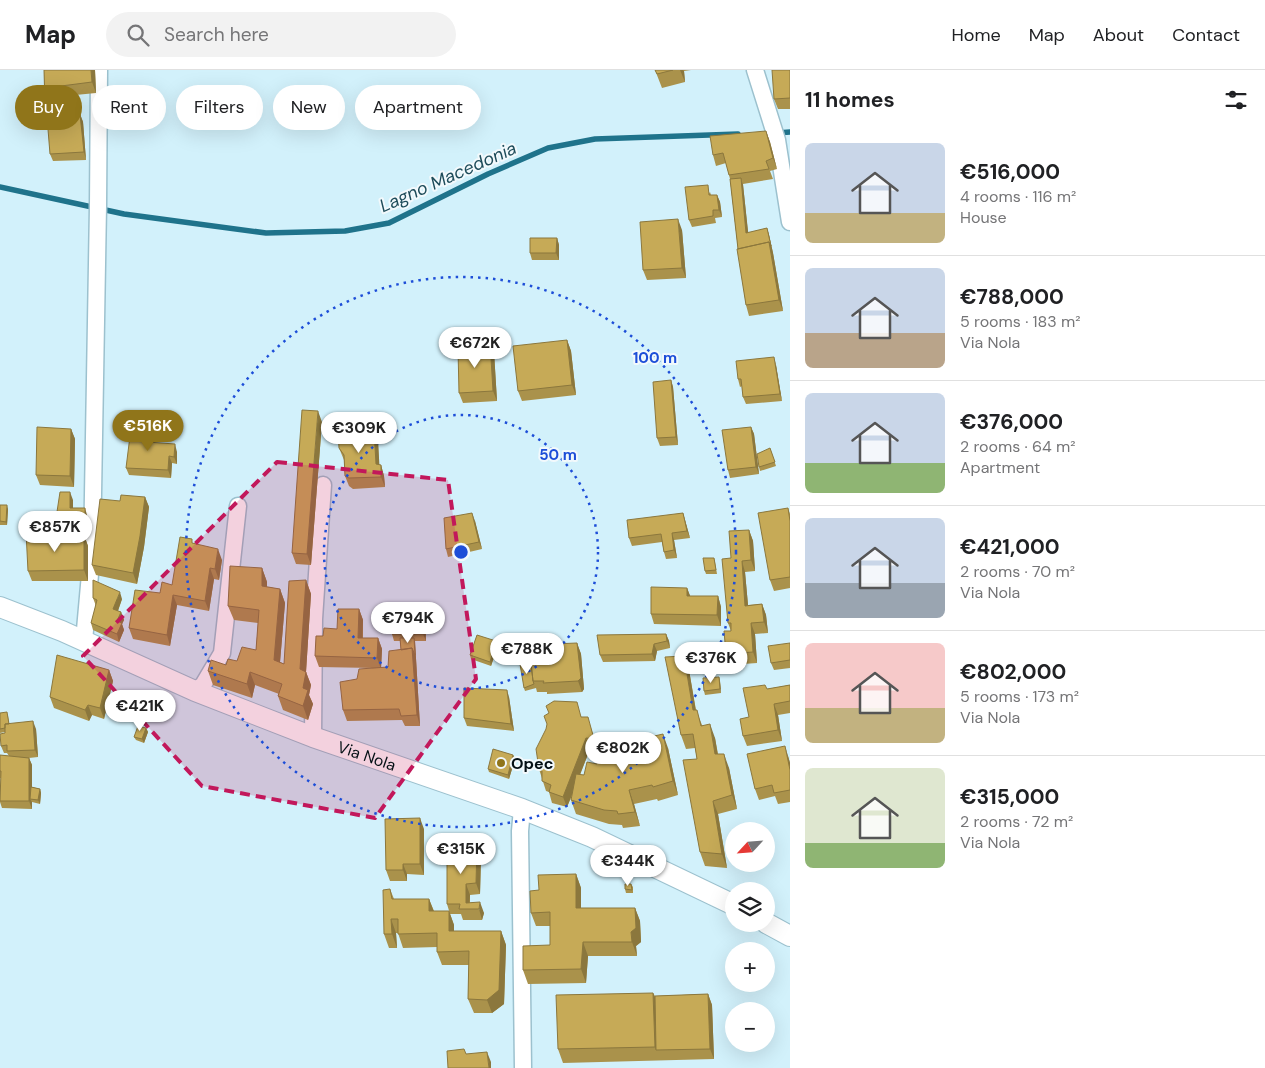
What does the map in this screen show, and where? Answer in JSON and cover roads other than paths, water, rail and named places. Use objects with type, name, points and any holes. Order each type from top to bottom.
[{"type":"street","points":[[84,641],[92,552],[99,70]]},
{"type":"street","points":[[755,70],[777,140],[790,222]]},
{"type":"street","points":[[313,737],[314,619],[323,485]]},
{"type":"street","points":[[195,691],[203,684],[222,653],[238,506]]},
{"type":"street","name":"Via Nola","points":[[0,607],[84,641],[195,691],[313,737],[522,809],[592,837],[725,901]]},
{"type":"street","points":[[522,809],[520,831],[523,1068]]},
{"type":"street","points":[[775,928],[790,936]]},
{"type":"waterway","name":"Lagno Macedonia","points":[[777,133],[790,132]]},
{"type":"waterway","name":"Lagno Macedonia","points":[[0,187],[124,214],[266,233],[345,231],[389,223],[488,174],[548,148],[595,139],[738,134]]},
{"type":"place","name":"Opec","points":[[501,763]]}]
